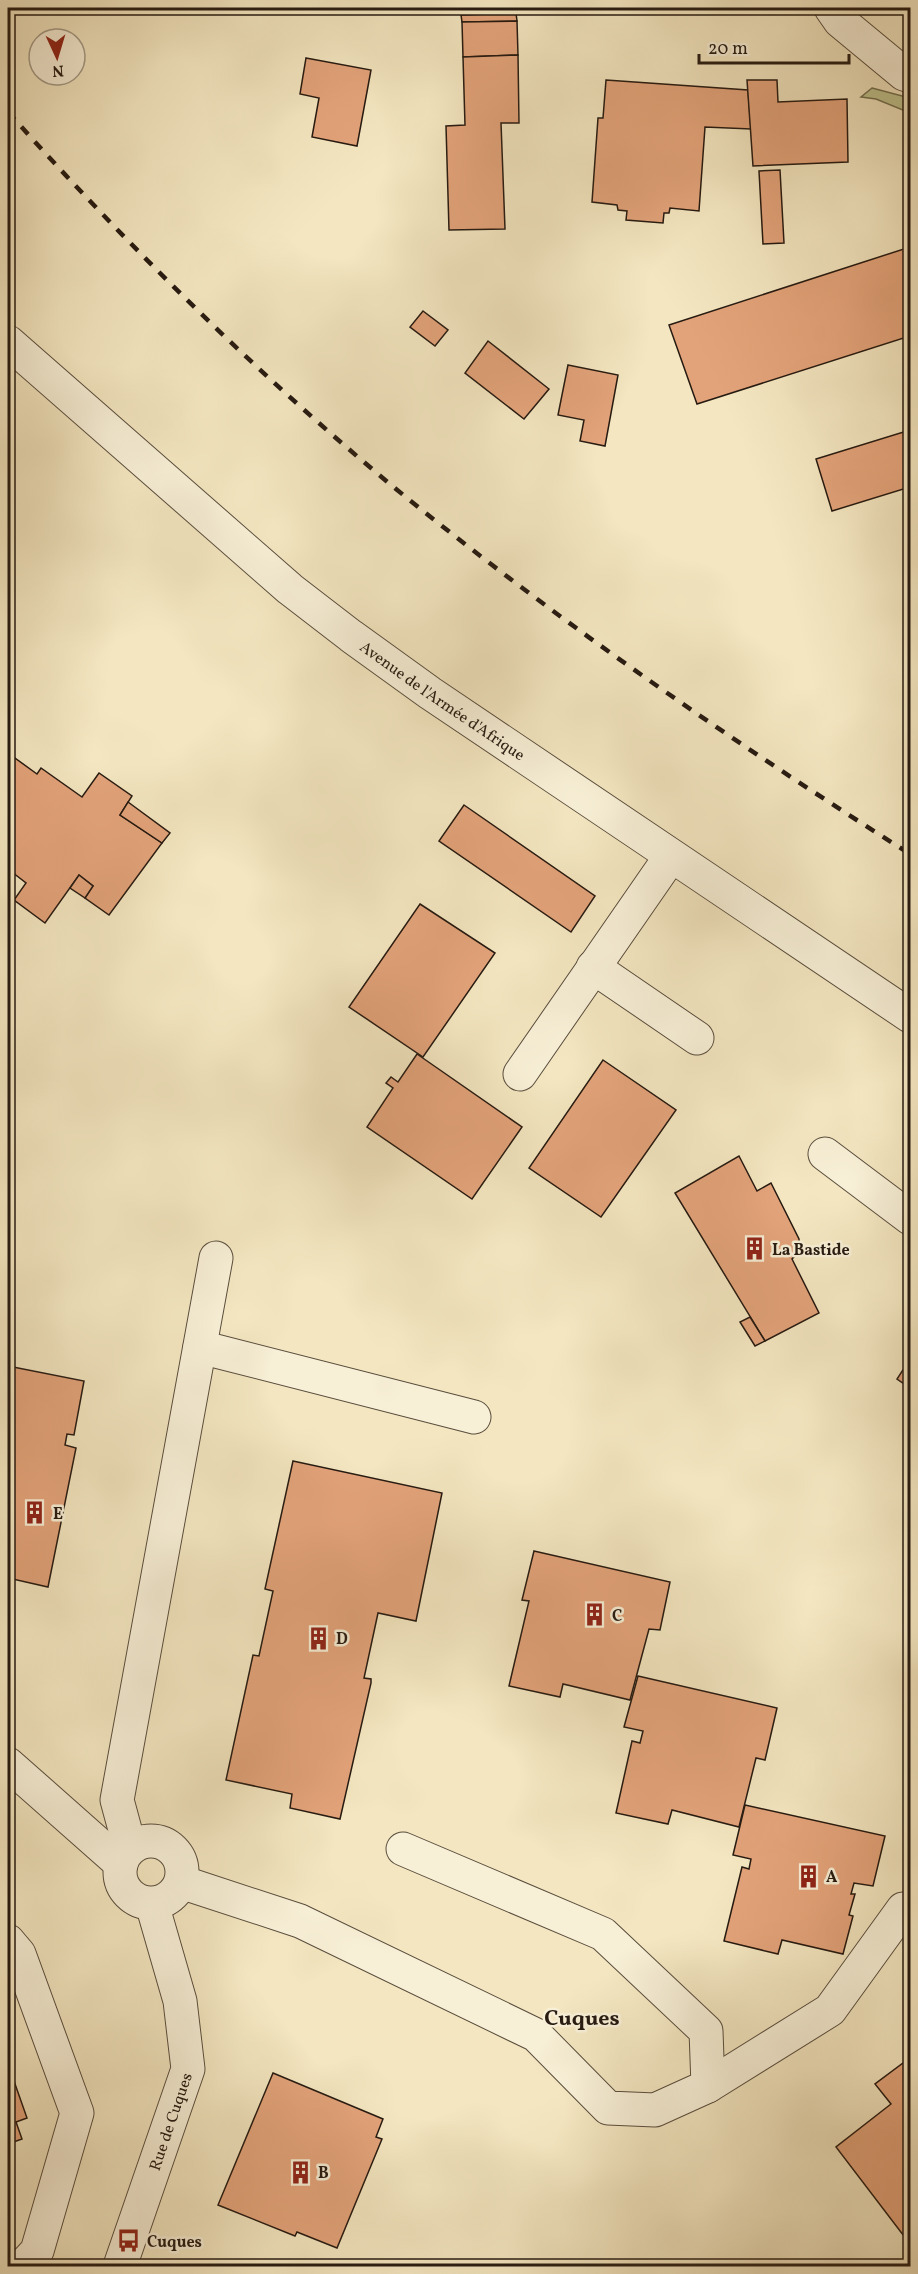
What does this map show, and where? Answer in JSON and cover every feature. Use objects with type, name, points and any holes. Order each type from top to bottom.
[{"type":"street","points":[[831,8],[840,21],[904,74],[910,76]]},
{"type":"street","name":"Avenue de l'Armée d'Afrique","points":[[8,342],[290,589],[430,693],[910,1016]]},
{"type":"street","points":[[520,1074],[671,856]]},
{"type":"street","points":[[593,967],[697,1038]]},
{"type":"street","points":[[825,1154],[910,1218]]},
{"type":"street","points":[[125,1856],[144,1842],[162,1843],[175,1850],[182,1865],[181,1882],[174,1895],[153,1904],[138,1901],[123,1889],[120,1876],[125,1856],[117,1800],[216,1258]]},
{"type":"street","points":[[200,1347],[474,1417]]},
{"type":"street","points":[[8,1764],[125,1856]]},
{"type":"street","points":[[403,1849],[603,1934],[705,2031],[708,2086]]},
{"type":"street","points":[[181,1882],[300,1921],[536,2035],[608,2108],[655,2110],[708,2086],[830,2010],[903,1909]]},
{"type":"street","name":"Rue de Cuques","points":[[120,2266],[188,2069],[180,2001],[153,1904]]},
{"type":"street","points":[[8,1941],[20,1954],[77,2113],[37,2251],[23,2266]]},
{"type":"green space","points":[[872,88],[910,98],[910,113],[876,99],[861,97]]},
{"type":"building","points":[[516,13],[517,21],[462,22],[461,15]]},
{"type":"building","points":[[517,21],[518,55],[463,57],[462,22]]},
{"type":"building","points":[[518,55],[519,123],[501,123],[505,229],[449,230],[446,126],[465,125],[463,57]]},
{"type":"building","points":[[306,58],[371,70],[357,146],[312,137],[319,98],[300,94]]},
{"type":"building","points":[[606,80],[748,90],[751,129],[705,127],[699,211],[670,208],[669,213],[664,213],[663,223],[626,220],[627,211],[618,210],[617,205],[592,202],[598,118],[603,118]]},
{"type":"building","points":[[747,80],[777,80],[778,102],[847,99],[848,162],[753,166]]},
{"type":"building","points":[[780,170],[784,243],[763,244],[759,171]]},
{"type":"building","points":[[910,247],[910,336],[697,404],[669,325]]},
{"type":"building","points":[[423,311],[448,330],[435,346],[410,327]]},
{"type":"building","points":[[488,341],[549,389],[524,419],[465,373]]},
{"type":"building","points":[[568,365],[618,375],[605,446],[580,441],[584,420],[558,415]]},
{"type":"building","points":[[910,430],[910,487],[832,511],[816,459]]},
{"type":"building","points":[[8,753],[37,774],[41,768],[82,797],[99,773],[132,796],[120,815],[162,843],[109,915],[85,898],[93,886],[79,875],[45,923],[14,900],[26,883],[8,869]]},
{"type":"building","points":[[128,802],[170,833],[162,843],[120,815]]},
{"type":"building","points":[[464,805],[595,896],[571,932],[439,841]]},
{"type":"building","points":[[79,875],[93,886],[85,898],[70,888]]},
{"type":"building","points":[[420,904],[495,953],[423,1057],[349,1007]]},
{"type":"building","points":[[417,1054],[522,1127],[472,1199],[367,1127],[393,1088],[386,1083],[391,1077],[398,1082]]},
{"type":"building","points":[[603,1060],[676,1110],[601,1217],[529,1168]]},
{"type":"building","name":"La Bastide","points":[[739,1156],[757,1191],[771,1183],[799,1239],[799,1252],[792,1259],[819,1313],[765,1341],[675,1193]]},
{"type":"building","points":[[750,1317],[765,1341],[755,1346],[740,1322]]},
{"type":"building","points":[[910,1359],[910,1388],[897,1379]]},
{"type":"building","name":"E","points":[[8,1366],[84,1381],[74,1435],[67,1434],[65,1445],[76,1448],[48,1587],[8,1578]]},
{"type":"building","name":"D","points":[[293,1461],[442,1493],[416,1621],[378,1613],[364,1678],[371,1679],[371,1683],[340,1819],[290,1808],[292,1794],[226,1780],[253,1655],[259,1656],[273,1591],[265,1589]]},
{"type":"building","name":"C","points":[[534,1551],[670,1582],[660,1630],[649,1629],[630,1700],[563,1684],[560,1697],[509,1686],[529,1601],[522,1600]]},
{"type":"building","points":[[638,1676],[777,1708],[765,1760],[756,1758],[739,1827],[672,1810],[668,1824],[616,1813],[632,1741],[640,1743],[643,1731],[624,1727]]},
{"type":"building","name":"A","points":[[745,1805],[885,1836],[873,1886],[854,1883],[851,1894],[855,1894],[849,1915],[853,1916],[843,1954],[782,1940],[778,1954],[724,1941],[742,1867],[749,1869],[751,1859],[733,1855]]},
{"type":"building","points":[[907,2060],[910,2064],[910,2244],[836,2147],[891,2104],[875,2084]]},
{"type":"building","points":[[8,2064],[27,2118],[16,2122],[22,2139],[8,2144]]},
{"type":"building","name":"B","points":[[273,2073],[383,2119],[376,2137],[382,2139],[337,2248],[297,2232],[295,2236],[218,2205]]},
{"type":"railway","points":[[8,112],[53,162],[195,308],[244,355],[396,489],[520,586],[648,679],[778,768],[910,854]]},
{"type":"place","name":"La Bastide","points":[[754,1249]]},
{"type":"place","name":"E","points":[[35,1513]]},
{"type":"place","name":"C","points":[[594,1615]]},
{"type":"place","name":"D","points":[[318,1638]]},
{"type":"place","name":"A","points":[[808,1876]]},
{"type":"place","name":"B","points":[[300,2172]]},
{"type":"place","name":"Cuques","points":[[129,2241]]},
{"type":"district","name":"Cuques","points":[[582,2017]]}]
